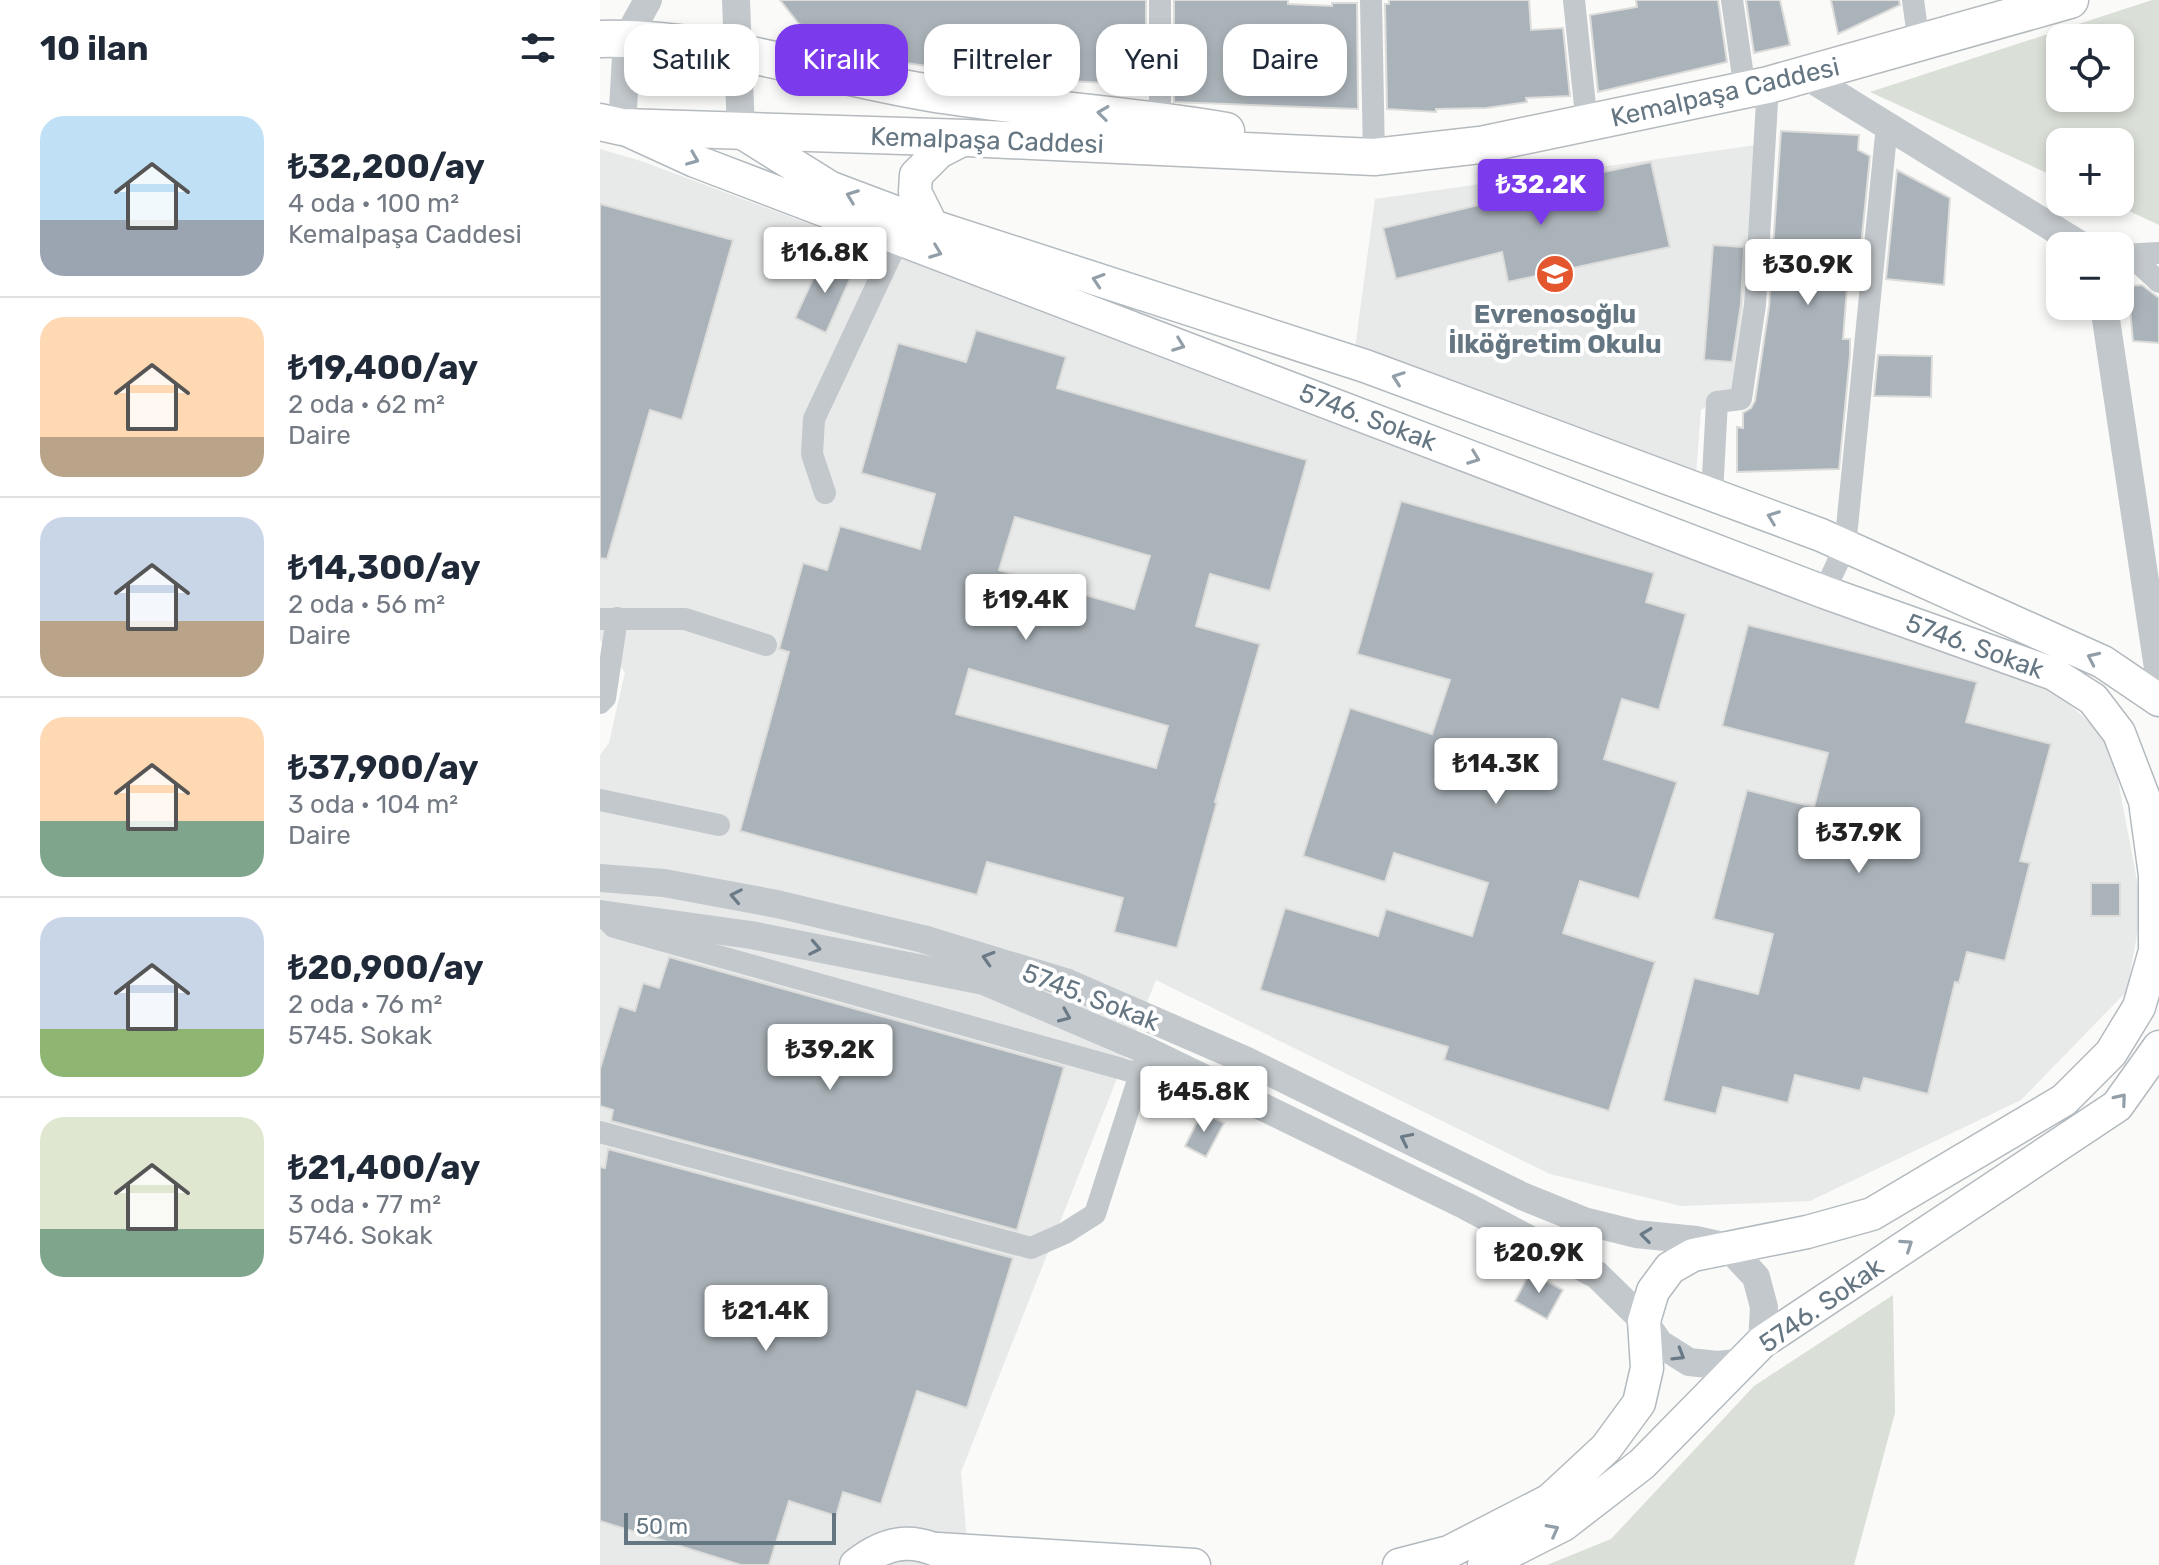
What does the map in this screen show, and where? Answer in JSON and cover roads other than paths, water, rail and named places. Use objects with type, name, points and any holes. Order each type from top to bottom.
[{"type":"main road","name":"Kemalpaşa Caddesi","points":[[611,125],[1374,157],[1480,145],[1587,125],[1756,87],[1919,44],[2024,7],[2070,0]]},
{"type":"main road","name":"Kemalpaşa Caddesi","points":[[759,55],[929,93],[1160,119],[1374,157]]},
{"type":"main road","name":"5746. Sokak","points":[[611,125],[695,161],[1824,592],[2054,674],[2093,699],[2119,733],[2145,801],[2155,875],[2155,951],[2139,1007],[2111,1053],[2064,1100],[1872,1214],[1807,1232],[1693,1255],[1670,1268],[1653,1291],[1644,1321],[1647,1368],[1639,1403],[1606,1448],[1550,1500],[1449,1552],[1399,1565]]},
{"type":"main road","name":"5746. Sokak","points":[[741,132],[831,188],[932,226],[1365,366],[1821,535],[2103,662],[2159,700]]},
{"type":"main road","points":[[932,226],[915,192],[916,175],[939,152],[966,138]]},
{"type":"main road","name":"5746. Sokak","points":[[1484,1565],[1563,1525],[1608,1491],[1642,1464],[1753,1352],[2117,1106],[2159,1047]]},
{"type":"main road","points":[[856,1565],[874,1551],[895,1544],[916,1544],[949,1557],[1194,1565]]},
{"type":"street","points":[[611,125],[613,39],[648,0]]},
{"type":"street","points":[[736,0],[737,24]]},
{"type":"street","points":[[1160,0],[1160,119]]},
{"type":"street","points":[[1371,0],[1374,157]]},
{"type":"street","points":[[1574,0],[1587,125]]},
{"type":"street","points":[[1712,494],[1717,402],[1741,399],[1755,305],[1756,87],[1732,0]]},
{"type":"street","points":[[1913,0],[1919,44]]},
{"type":"street","points":[[1805,75],[2059,232]]},
{"type":"street","points":[[740,96],[741,132]]},
{"type":"street","points":[[1824,592],[1845,547],[1887,125]]},
{"type":"street","points":[[825,493],[812,454],[814,419],[899,238]]},
{"type":"street","points":[[2134,254],[2159,253]]},
{"type":"street","points":[[2134,262],[2159,282]]},
{"type":"street","points":[[2106,320],[2159,675]]},
{"type":"street","points":[[600,703],[605,698],[609,619],[685,619],[766,645]]},
{"type":"street","points":[[600,800],[719,825]]},
{"type":"street","name":"5745. Sokak","points":[[600,878],[664,883],[777,904],[923,939],[1068,983],[1245,1060],[1522,1196],[1571,1216],[1636,1234],[1696,1240],[1728,1247]]},
{"type":"street","points":[[600,1132],[1031,1248],[1065,1233],[1095,1214],[1144,1063],[614,927],[601,914]]},
{"type":"street","name":"5745. Sokak","points":[[601,914],[751,935],[984,981],[1144,1063],[1466,1206],[1597,1275],[1644,1321],[1659,1343],[1689,1362],[1718,1365],[1753,1352]]},
{"type":"street","points":[[1728,1247],[1756,1277],[1764,1307],[1753,1352]]},
{"type":"place","name":"Evrenosoğlu İlköğretim Okulu","points":[[1555,274]]}]
